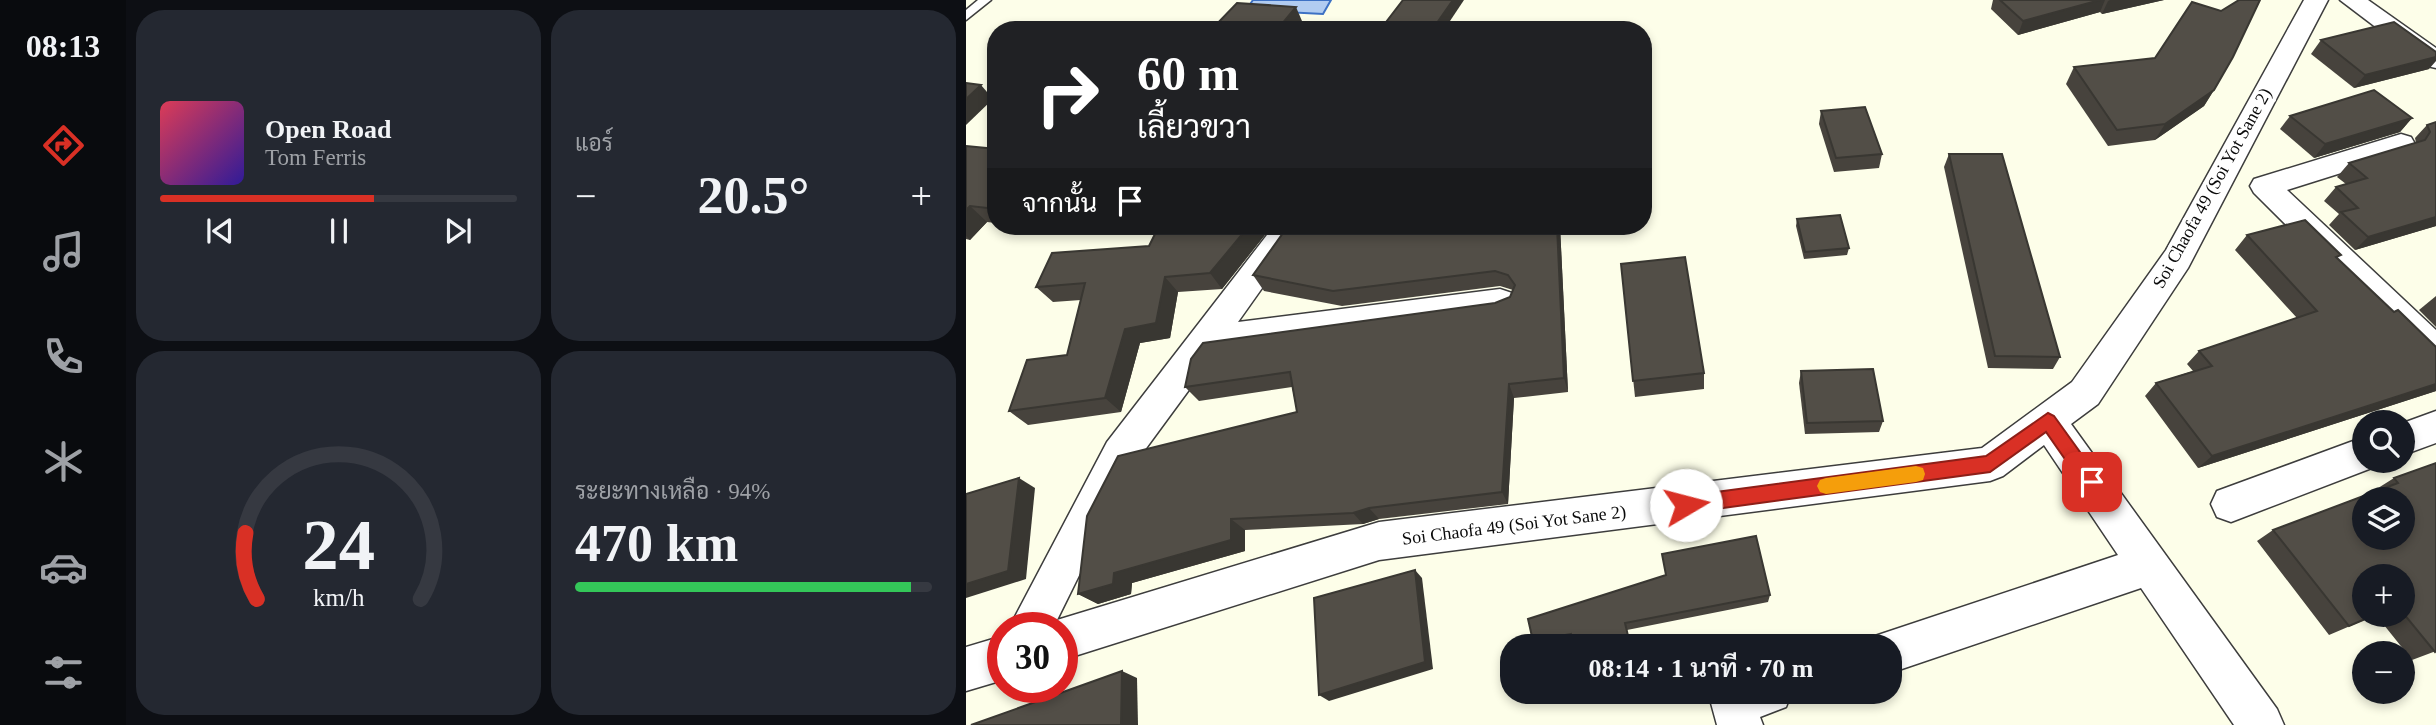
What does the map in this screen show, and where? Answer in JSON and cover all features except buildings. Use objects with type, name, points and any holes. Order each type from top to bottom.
[{"type":"street","points":[[2352,0],[2436,60]]},
{"type":"street","name":"Soi Chaofa 49 (Soi Yot Sane 2)","points":[[1078,634],[1379,541],[1686,505],[1990,464],[2085,393],[2177,259],[2313,1]]},
{"type":"street","points":[[2401,144],[2264,186],[2436,352]]},
{"type":"street","points":[[1038,612],[1120,454],[1284,235]]},
{"type":"street","points":[[1207,340],[1500,302]]},
{"type":"street","points":[[2048,421],[2261,725]]},
{"type":"street","points":[[2415,435],[2436,427]]},
{"type":"street","points":[[2231,504],[2352,459]]},
{"type":"street","points":[[1902,647],[2149,565]]},
{"type":"street","points":[[966,669],[987,662]]},
{"type":"street","points":[[1734,704],[1740,725]]},
{"type":"lane","points":[[966,16],[985,0]]},
{"type":"water","points":[[1253,0],[1331,0],[1323,14],[1246,10]]},
{"type":"slow traffic","points":[[1826,486],[1916,474]]},
{"type":"route","points":[[1686,505],[1990,464],[2048,421],[2092,482]]}]
